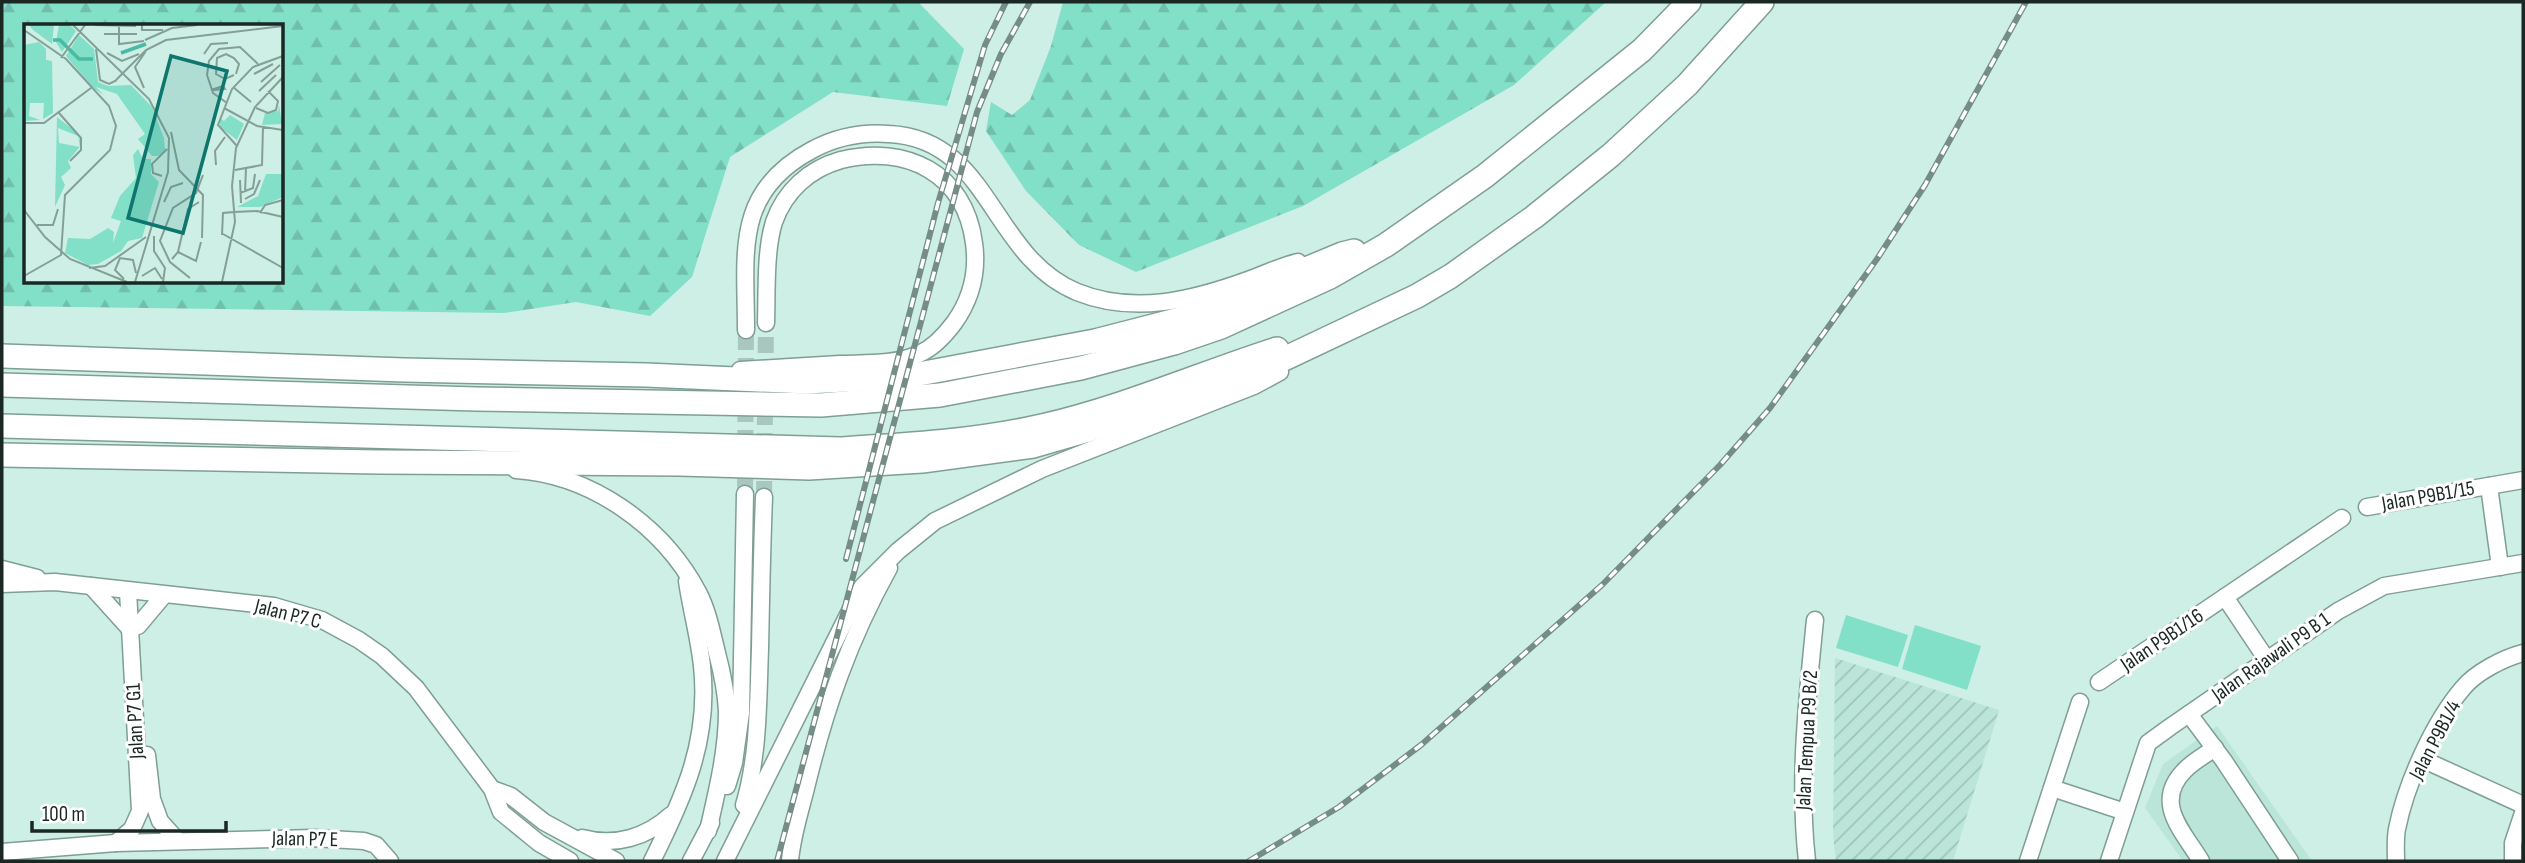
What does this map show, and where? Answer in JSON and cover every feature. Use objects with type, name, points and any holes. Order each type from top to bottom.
[{"type":"highway","points":[[2,385],[821,405],[908,398],[1024,380],[1122,358],[1221,327],[1330,277],[1386,245],[1485,176],[1642,50],[1689,2]]},
{"type":"highway","points":[[2,455],[809,468],[978,455],[1034,446],[1250,375],[1417,296],[1451,276],[1534,217],[1611,155],[1687,85],[1762,2]]},
{"type":"highway","points":[[2,426],[840,449],[952,441],[1042,426],[1154,392],[1286,346],[1345,321],[1454,265],[1534,217]]},
{"type":"highway","points":[[2,356],[806,382],[903,377],[1095,341],[1196,315],[1342,254],[1386,245]]},
{"type":"street","points":[[746,330],[748,233],[752,212],[761,192],[794,160],[815,148],[835,140],[872,133],[912,136],[949,154],[975,182],[1005,229],[1040,268],[1078,292],[1101,299],[1155,304],[1177,301],[1290,264],[1342,254]]},
{"type":"street","points":[[646,375],[894,362],[920,354],[937,342],[962,313],[970,296],[976,258],[969,217],[958,197],[935,172],[920,164],[884,155],[831,163],[802,178],[781,206],[771,235],[766,323]]},
{"type":"street","points":[[727,856],[862,587],[898,551],[935,521],[980,497],[1042,469],[1254,386],[1417,296]]},
{"type":"street","points":[[379,462],[521,471],[570,482],[622,507],[667,547],[685,569],[700,595],[709,619],[723,677],[727,709],[721,772],[708,831]]},
{"type":"street","name":"Jalan P9B1/15","points":[[2367,507],[2523,480]]},
{"type":"street","name":"Jalan P9B1/15","points":[[2489,486],[2500,567]]},
{"type":"street","points":[[691,861],[708,831],[725,791],[739,734],[745,494]]},
{"type":"street","points":[[727,856],[749,788],[755,750],[764,497]]},
{"type":"street","name":"Jalan P9B1/16","points":[[2099,682],[2342,518]]},
{"type":"street","points":[[789,861],[820,732],[851,642],[898,551]]},
{"type":"street","name":"Jalan Rajawali P9 B 1","points":[[2109,861],[2148,743],[2338,611],[2384,586],[2523,563]]},
{"type":"street","name":"Jalan P7 C","points":[[2,569],[55,582],[274,606],[323,620],[382,656],[416,688],[492,789],[500,812],[540,843],[569,861]]},
{"type":"street","points":[[652,861],[682,800],[698,750],[703,700],[702,667],[685,569]]},
{"type":"street","name":"Jalan P7 C","points":[[2,584],[55,582]]},
{"type":"street","points":[[90,586],[134,627],[164,595]]},
{"type":"street","name":"Jalan P7 G1","points":[[116,843],[132,829],[140,811],[133,591]]},
{"type":"street","name":"Jalan P9B1/16","points":[[2225,597],[2267,660]]},
{"type":"street","name":"Jalan Tempua P9 B/2","points":[[1807,861],[1803,822],[1805,724],[1815,620]]},
{"type":"street","name":"Jalan P7 G1","points":[[134,627],[152,799],[160,821],[177,840]]},
{"type":"street","name":"Jalan P9B1/4","points":[[2396,861],[2396,830],[2411,783],[2440,721],[2464,686],[2490,668],[2523,653]]},
{"type":"street","points":[[2028,861],[2080,702]]},
{"type":"street","points":[[2189,714],[2215,748],[2290,861]]},
{"type":"street","points":[[2201,861],[2169,808],[2170,792],[2184,770],[2215,748]]},
{"type":"street","points":[[2422,759],[2523,805]]},
{"type":"street","points":[[2052,788],[2125,812]]},
{"type":"street","name":"Jalan P7 C","points":[[492,789],[510,796],[544,822],[616,861]]},
{"type":"street","points":[[570,835],[596,842],[628,839],[645,834],[659,827],[682,800]]},
{"type":"street","points":[[2513,861],[2514,843],[2523,813]]},
{"type":"street","name":"Jalan P7 E","points":[[2,852],[177,840],[313,838],[364,841],[376,845],[390,861]]},
{"type":"shaded area","points":[[1835,658],[1999,710],[1953,861],[1836,861],[1833,835]]},
{"type":"shaded area","points":[[2217,726],[2312,861],[2183,861],[2145,808],[2163,764]]},
{"type":"green space","points":[[2,2],[918,2],[964,49],[947,106],[833,92],[730,157],[692,277],[650,316],[576,302],[504,313],[2,306]]},
{"type":"green space","points":[[1063,2],[1606,2],[1514,85],[1303,206],[1136,272],[1079,245],[1026,191],[986,131],[991,102],[1012,115],[1030,100],[1051,46]]},
{"type":"green space","points":[[1846,615],[1908,635],[1898,667],[1836,648]]},
{"type":"green space","points":[[1915,625],[1981,646],[1967,690],[1902,669]]},
{"type":"tunnel","points":[[764,497],[766,323]]},
{"type":"tunnel","points":[[745,494],[746,330]]},
{"type":"railway","points":[[846,559],[938,203],[985,45],[1006,2]]},
{"type":"railway","points":[[777,861],[977,112],[1001,54],[1030,2]]},
{"type":"railway","points":[[1249,861],[1339,807],[1421,745],[1602,585],[1720,465],[1770,408],[1877,259],[1925,185],[2026,2]]}]
